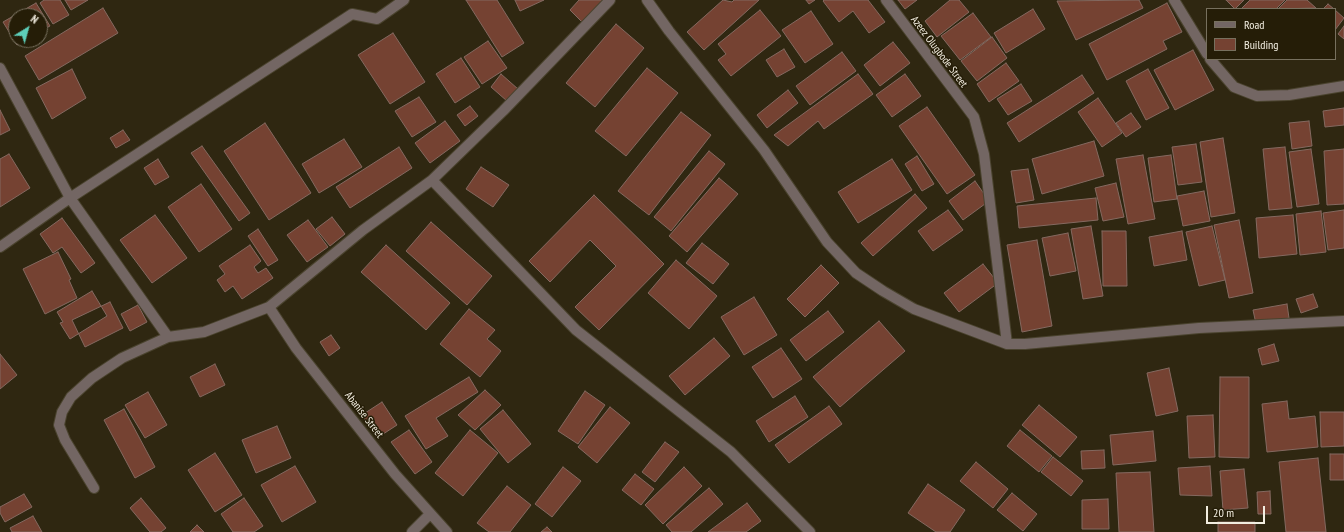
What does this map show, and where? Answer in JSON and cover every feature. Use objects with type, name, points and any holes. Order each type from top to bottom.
[{"type":"street","points":[[0,247],[70,198],[352,14],[377,19],[404,0]]},
{"type":"street","points":[[94,488],[65,440],[59,425],[62,412],[71,397],[92,378],[122,358],[168,337],[204,332],[269,307],[363,230],[432,180],[503,111],[610,0]]},
{"type":"street","points":[[647,0],[669,31],[764,150],[827,242],[856,273],[883,292],[914,309],[1007,344],[1025,344],[1199,328],[1344,321]]},
{"type":"street","name":"Azeez Olugbode Street","points":[[886,0],[974,117],[984,154],[1007,344]]},
{"type":"street","points":[[1174,0],[1206,52]]},
{"type":"street","points":[[1211,60],[1234,88],[1257,96],[1289,94],[1344,86]]},
{"type":"street","points":[[0,68],[70,198],[168,337]]},
{"type":"street","points":[[432,180],[576,330],[731,452],[810,532]]},
{"type":"street","name":"Abanise Street","points":[[269,307],[296,348],[395,474],[447,532]]},
{"type":"street","points":[[412,532],[430,514]]},
{"type":"building","points":[[44,0],[60,0],[69,15],[53,24],[48,16],[48,8],[43,8],[40,3]]},
{"type":"building","points":[[65,0],[88,0],[71,10]]},
{"type":"building","points":[[466,0],[497,0],[524,43],[502,57]]},
{"type":"building","points":[[515,0],[544,0],[520,11]]},
{"type":"building","points":[[579,0],[603,0],[604,2],[583,23],[570,10]]},
{"type":"building","points":[[723,0],[732,2],[734,0],[759,0],[704,50],[687,32]]},
{"type":"building","points":[[806,0],[815,0],[809,4]]},
{"type":"building","points":[[868,0],[885,22],[869,33],[853,11],[839,22],[823,1]]},
{"type":"building","points":[[898,0],[917,0],[905,9]]},
{"type":"building","points":[[950,0],[959,0],[969,12],[937,37],[925,21]]},
{"type":"building","points":[[1139,0],[1143,8],[1076,40],[1057,1]]},
{"type":"building","points":[[1226,0],[1244,0],[1236,8],[1234,8]]},
{"type":"building","points":[[1250,0],[1285,0],[1277,8],[1242,8]]},
{"type":"building","points":[[1287,0],[1307,0],[1316,8],[1279,8]]},
{"type":"building","points":[[36,3],[39,8],[27,8]]},
{"type":"building","points":[[1167,3],[1182,32],[1163,41],[1167,49],[1107,80],[1089,44]]},
{"type":"building","points":[[1328,4],[1333,8],[1324,8]]},
{"type":"building","points":[[103,8],[118,33],[39,80],[25,56],[38,48],[48,48],[48,42]]},
{"type":"building","points":[[1033,9],[1045,29],[1006,53],[994,33]]},
{"type":"building","points":[[760,10],[781,36],[731,76],[718,60],[726,54],[718,44]]},
{"type":"building","points":[[811,11],[833,44],[805,63],[782,30]]},
{"type":"building","points":[[1336,11],[1344,18],[1336,29]]},
{"type":"building","points":[[973,13],[991,37],[960,60],[941,36]]},
{"type":"building","points":[[8,19],[8,30],[3,22]]},
{"type":"building","points":[[616,24],[644,48],[595,107],[566,83]]},
{"type":"building","points":[[1344,26],[1344,39],[1338,34]]},
{"type":"building","points":[[393,33],[425,82],[390,104],[358,55]]},
{"type":"building","points":[[992,37],[1007,58],[977,81],[961,61]]},
{"type":"building","points":[[488,41],[507,68],[482,84],[464,57]]},
{"type":"building","points":[[893,42],[910,63],[880,86],[864,65]]},
{"type":"building","points":[[784,49],[795,67],[777,77],[766,60]]},
{"type":"building","points":[[1193,50],[1214,90],[1175,110],[1154,70]]},
{"type":"building","points":[[842,52],[856,71],[810,105],[796,86]]},
{"type":"building","points":[[461,58],[480,87],[455,103],[436,74]]},
{"type":"building","points":[[1006,63],[1019,81],[989,102],[977,84]]},
{"type":"building","points":[[647,68],[678,93],[626,156],[595,131]]},
{"type":"building","points":[[72,69],[86,98],[52,119],[36,88]]},
{"type":"building","points":[[1148,69],[1169,108],[1146,120],[1126,81]]},
{"type":"building","points":[[501,74],[518,89],[507,101],[491,87]]},
{"type":"building","points":[[858,74],[873,94],[824,129],[818,121],[788,146],[774,135]]},
{"type":"building","points":[[905,74],[921,96],[892,117],[876,95]]},
{"type":"building","points":[[1082,75],[1094,93],[1019,142],[1007,123]]},
{"type":"building","points":[[1021,84],[1032,101],[1008,115],[997,99]]},
{"type":"building","points":[[788,90],[798,103],[767,128],[757,115]]},
{"type":"building","points":[[419,97],[436,122],[412,137],[395,111]]},
{"type":"building","points":[[1098,98],[1122,133],[1102,147],[1078,112]]},
{"type":"building","points":[[470,106],[478,116],[465,126],[457,115]]},
{"type":"building","points":[[927,107],[975,175],[947,194],[899,126]]},
{"type":"building","points":[[1344,108],[1344,125],[1325,127],[1323,111]]},
{"type":"building","points":[[0,110],[10,130],[0,135]]},
{"type":"building","points":[[681,112],[711,135],[649,215],[618,191]]},
{"type":"building","points":[[1131,113],[1141,127],[1126,137],[1116,123]]},
{"type":"building","points":[[445,121],[460,141],[430,163],[415,143]]},
{"type":"building","points":[[1309,121],[1312,146],[1292,149],[1289,123]]},
{"type":"building","points":[[265,123],[311,193],[269,220],[224,151]]},
{"type":"building","points":[[123,130],[130,140],[116,148],[110,138]]},
{"type":"building","points":[[1223,138],[1235,213],[1211,217],[1200,142]]},
{"type":"building","points":[[344,139],[362,167],[319,193],[302,164]]},
{"type":"building","points":[[1094,141],[1104,176],[1042,194],[1032,159]]},
{"type":"building","points":[[1196,144],[1202,182],[1178,185],[1172,147]]},
{"type":"building","points":[[202,146],[250,213],[239,221],[191,153]]},
{"type":"building","points":[[399,147],[412,168],[350,208],[336,187]]},
{"type":"building","points":[[1285,147],[1292,208],[1269,210],[1263,149]]},
{"type":"building","points":[[1311,149],[1319,204],[1297,207],[1289,152]]},
{"type":"building","points":[[1344,149],[1344,204],[1327,205],[1324,151]]},
{"type":"building","points":[[709,151],[725,164],[671,231],[654,217]]},
{"type":"building","points":[[9,154],[30,188],[0,207],[0,159]]},
{"type":"building","points":[[1143,155],[1155,219],[1128,224],[1116,159]]},
{"type":"building","points":[[1171,155],[1177,199],[1154,202],[1148,158]]},
{"type":"building","points":[[917,156],[934,184],[922,191],[905,164]]},
{"type":"building","points":[[158,159],[169,177],[155,185],[144,168]]},
{"type":"building","points":[[892,159],[912,190],[858,223],[838,192]]},
{"type":"building","points":[[481,167],[509,185],[493,207],[466,189]]},
{"type":"building","points":[[1028,169],[1034,200],[1016,203],[1011,171]]},
{"type":"building","points":[[719,178],[738,194],[687,252],[669,236]]},
{"type":"building","points":[[975,181],[989,201],[963,220],[949,201]]},
{"type":"building","points":[[1116,183],[1124,217],[1103,221],[1095,188]]},
{"type":"building","points":[[201,184],[232,229],[199,252],[168,207]]},
{"type":"building","points":[[1204,191],[1210,221],[1183,226],[1177,196]]},
{"type":"building","points":[[915,194],[927,208],[873,256],[861,243]]},
{"type":"building","points":[[594,195],[664,264],[599,330],[575,307],[616,266],[590,240],[550,282],[529,261]]},
{"type":"building","points":[[1096,198],[1098,220],[1019,228],[1017,206]]},
{"type":"building","points":[[948,210],[963,230],[933,251],[918,231]]},
{"type":"building","points":[[1344,210],[1344,248],[1328,250],[1323,213]]},
{"type":"building","points":[[1321,211],[1326,252],[1300,255],[1296,214]]},
{"type":"building","points":[[155,215],[187,258],[152,283],[120,240]]},
{"type":"building","points":[[1293,215],[1297,254],[1259,258],[1256,218]]},
{"type":"building","points":[[332,217],[345,234],[330,246],[316,229]]},
{"type":"building","points":[[62,218],[95,263],[81,273],[62,247],[53,253],[40,234]]},
{"type":"building","points":[[308,220],[328,247],[307,262],[287,235]]},
{"type":"building","points":[[1239,220],[1253,293],[1229,298],[1214,225]]},
{"type":"building","points":[[431,222],[492,276],[467,305],[406,251]]},
{"type":"building","points":[[1091,226],[1103,296],[1083,299],[1071,229]]},
{"type":"building","points":[[1212,226],[1225,280],[1199,286],[1186,232]]},
{"type":"building","points":[[258,229],[278,260],[268,266],[248,236]]},
{"type":"building","points":[[1102,231],[1126,231],[1127,286],[1103,286]]},
{"type":"building","points":[[1182,231],[1187,260],[1154,266],[1149,237]]},
{"type":"building","points":[[1068,233],[1076,271],[1050,276],[1042,238]]},
{"type":"building","points":[[1037,240],[1052,326],[1022,332],[1007,245]]},
{"type":"building","points":[[702,243],[729,264],[713,284],[686,263]]},
{"type":"building","points":[[250,245],[261,261],[254,267],[258,273],[266,268],[273,278],[242,299],[233,286],[225,292],[217,280],[225,274],[219,266]]},
{"type":"building","points":[[386,245],[450,303],[426,330],[361,272]]},
{"type":"building","points":[[58,252],[71,279],[69,280],[77,298],[45,314],[23,269]]},
{"type":"building","points":[[676,260],[717,296],[689,329],[648,293]]},
{"type":"building","points":[[983,264],[998,283],[959,312],[944,293]]},
{"type":"building","points":[[821,265],[839,283],[805,317],[787,299]]},
{"type":"building","points":[[92,291],[107,316],[70,339],[60,323],[63,322],[57,312]]},
{"type":"building","points":[[1313,294],[1318,307],[1301,313],[1296,299]]},
{"type":"building","points":[[754,297],[777,335],[744,355],[721,317]]},
{"type":"building","points":[[110,302],[123,328],[85,347],[72,320]]},
{"type":"building","points":[[1287,304],[1289,318],[1256,324],[1253,310]]},
{"type":"building","points":[[138,305],[147,322],[130,331],[121,314]]},
{"type":"building","points":[[469,309],[495,330],[487,339],[501,351],[480,377],[440,344]]},
{"type":"building","points":[[828,311],[844,332],[806,361],[790,340]]},
{"type":"building","points":[[879,321],[905,351],[840,407],[813,377]]},
{"type":"building","points":[[331,335],[340,348],[329,356],[320,342]]},
{"type":"building","points":[[714,338],[730,356],[685,395],[669,376]]},
{"type":"building","points":[[1274,344],[1279,361],[1262,365],[1258,349]]},
{"type":"building","points":[[781,348],[802,379],[773,398],[752,367]]},
{"type":"building","points":[[0,354],[17,375],[0,389]]},
{"type":"building","points":[[215,364],[225,385],[200,397],[190,377]]},
{"type":"building","points":[[1169,368],[1178,411],[1156,416],[1147,373]]},
{"type":"building","points":[[469,377],[478,392],[436,418],[448,436],[426,449],[405,416]]},
{"type":"building","points":[[1220,377],[1249,377],[1249,458],[1219,457]]},
{"type":"building","points":[[485,390],[501,405],[475,430],[458,415]]},
{"type":"building","points":[[585,391],[605,405],[578,444],[558,431]]},
{"type":"building","points":[[148,392],[167,425],[145,438],[125,405]]},
{"type":"building","points":[[795,396],[808,417],[769,442],[756,421]]},
{"type":"building","points":[[1287,401],[1289,419],[1315,416],[1318,447],[1267,452],[1262,404]]},
{"type":"building","points":[[382,402],[397,425],[377,438],[362,415]]},
{"type":"building","points":[[1039,405],[1077,437],[1060,457],[1022,425]]},
{"type":"building","points":[[829,406],[842,424],[789,463],[775,445]]},
{"type":"building","points":[[610,407],[630,423],[597,463],[578,447]]},
{"type":"building","points":[[124,409],[155,467],[135,478],[104,420]]},
{"type":"building","points":[[503,410],[531,444],[508,463],[480,429]]},
{"type":"building","points":[[1320,412],[1344,412],[1344,446],[1321,447]]},
{"type":"building","points":[[1213,415],[1215,457],[1189,458],[1187,416]]},
{"type":"building","points":[[277,426],[291,458],[256,473],[242,440]]},
{"type":"building","points":[[409,430],[432,462],[415,474],[391,442]]},
{"type":"building","points":[[470,430],[498,453],[463,496],[435,473]]},
{"type":"building","points":[[1020,430],[1052,456],[1039,472],[1007,446]]},
{"type":"building","points":[[1153,431],[1156,461],[1113,465],[1110,435]]},
{"type":"building","points":[[665,442],[679,452],[655,482],[642,472]]},
{"type":"building","points":[[1104,450],[1105,468],[1082,469],[1081,451]]},
{"type":"building","points":[[215,453],[242,495],[215,512],[188,470]]},
{"type":"building","points":[[1330,454],[1344,454],[1344,480],[1330,480]]},
{"type":"building","points":[[1053,457],[1083,481],[1071,496],[1041,472]]},
{"type":"building","points":[[1318,458],[1326,532],[1286,532],[1279,462]]},
{"type":"building","points":[[976,462],[1008,489],[993,508],[960,481]]},
{"type":"building","points":[[295,466],[316,502],[282,522],[261,485]]},
{"type":"building","points":[[1210,466],[1212,496],[1180,495],[1178,468]]},
{"type":"building","points":[[563,467],[581,481],[552,517],[535,504]]},
{"type":"building","points":[[684,467],[702,486],[663,524],[645,505]]},
{"type":"building","points":[[1244,469],[1248,508],[1223,510],[1220,471]]},
{"type":"building","points":[[1150,472],[1154,532],[1119,532],[1116,473]]},
{"type":"building","points":[[635,474],[654,489],[641,505],[622,490]]},
{"type":"building","points":[[928,484],[965,510],[950,532],[936,532],[908,513]]},
{"type":"building","points":[[507,486],[531,505],[510,532],[489,532],[477,523]]},
{"type":"building","points":[[709,488],[723,504],[691,532],[672,532],[666,525]]},
{"type":"building","points":[[1270,491],[1271,514],[1258,514],[1257,492]]},
{"type":"building","points":[[1012,493],[1037,514],[1023,531],[997,510]]},
{"type":"building","points":[[24,494],[32,507],[5,522],[0,513],[0,507]]},
{"type":"building","points":[[141,498],[166,528],[161,532],[150,532],[130,508]]},
{"type":"building","points":[[244,498],[263,526],[254,532],[233,532],[221,514]]},
{"type":"building","points":[[1108,499],[1109,529],[1082,529],[1082,500]]},
{"type":"building","points":[[747,503],[761,521],[746,532],[708,532]]},
{"type":"building","points":[[33,516],[42,532],[12,532],[10,528]]},
{"type":"building","points":[[1218,522],[1255,522],[1255,532],[1218,532]]},
{"type":"building","points":[[197,525],[204,532],[190,532]]},
{"type":"building","points":[[547,527],[552,532],[541,532]]}]
